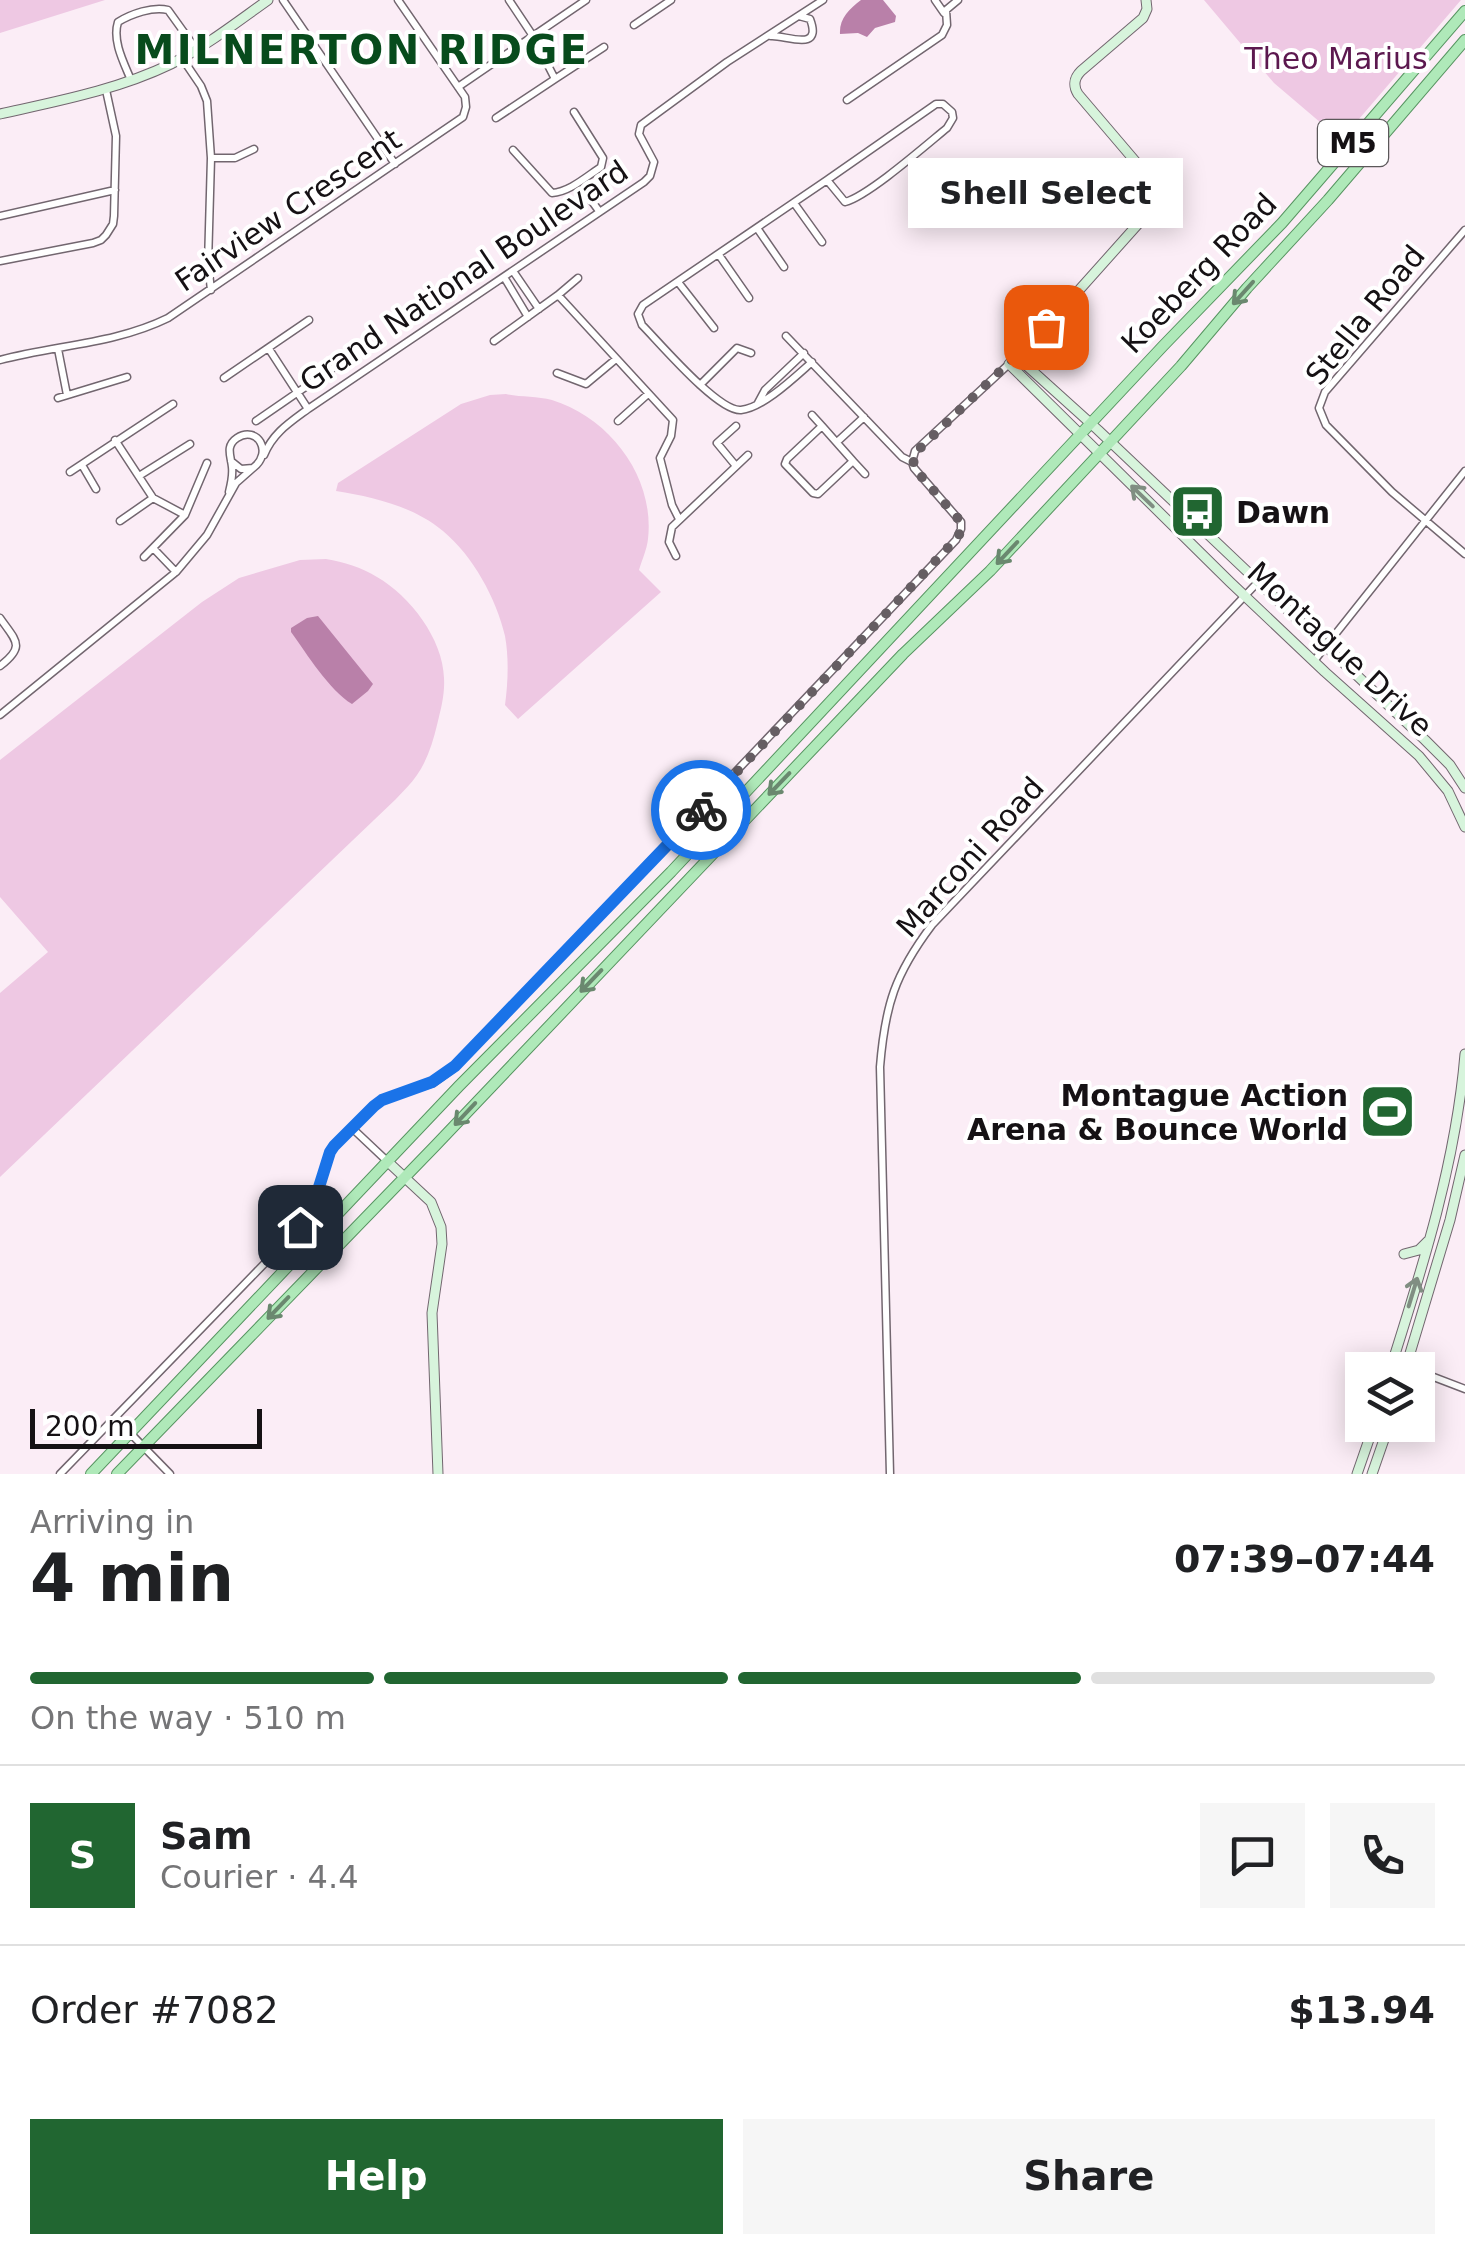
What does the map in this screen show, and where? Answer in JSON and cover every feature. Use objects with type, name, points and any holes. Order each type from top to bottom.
[{"type":"main road","points":[[0,114],[106,90],[132,80],[182,58],[268,0]]},
{"type":"main road","points":[[1012,360],[1164,194],[1075,86],[1081,71],[1143,18],[1147,2]]},
{"type":"main road","name":"Koeberg Road","points":[[91,1474],[388,1161],[667,876],[1282,223],[1465,11]]},
{"type":"main road","name":"Koeberg Road","points":[[117,1474],[903,654],[990,571],[1328,200],[1465,40]]},
{"type":"main road","name":"Montague Drive","points":[[1012,360],[1092,424],[1434,748],[1465,788]]},
{"type":"main road","name":"Montague Drive","points":[[1012,360],[1098,454],[1314,661],[1426,762],[1448,791],[1465,826]]},
{"type":"main road","points":[[1395,1352],[1442,1196],[1465,1054]]},
{"type":"main road","points":[[1415,1352],[1465,1155]]},
{"type":"main road","points":[[388,1161],[431,1202],[442,1231],[432,1313],[438,1474]]},
{"type":"main road","points":[[1404,1254],[1419,1250],[1429,1240]]},
{"type":"main road","points":[[1357,1474],[1368,1442]]},
{"type":"main road","points":[[1372,1474],[1383,1442]]},
{"type":"street","points":[[283,0],[395,164]]},
{"type":"street","points":[[398,0],[458,87],[586,0]]},
{"type":"street","points":[[509,0],[555,79]]},
{"type":"street","points":[[634,25],[671,0]]},
{"type":"street","points":[[806,10],[814,0]]},
{"type":"street","points":[[798,16],[823,0]]},
{"type":"street","points":[[847,100],[942,36],[944,14],[935,0]]},
{"type":"street","points":[[944,14],[958,0]]},
{"type":"street","points":[[132,80],[116,32],[118,22],[124,18],[159,8],[168,10],[196,49]]},
{"type":"street","name":"Grand National Boulevard","points":[[264,454],[278,431],[650,176],[654,162],[638,134],[641,125],[727,62],[798,16],[813,24],[806,40],[799,42],[782,36],[767,37]]},
{"type":"street","points":[[496,118],[604,47]]},
{"type":"street","points":[[182,58],[206,96],[211,158],[211,290]]},
{"type":"street","name":"Fairview Crescent","points":[[0,360],[151,327],[463,117],[466,101],[458,87]]},
{"type":"street","points":[[0,261],[101,240],[112,224],[116,136],[106,90]]},
{"type":"street","points":[[812,362],[772,396],[742,410],[735,409],[700,385],[642,324],[638,314],[643,304],[720,255],[932,106],[943,104],[952,112],[952,123],[947,128],[852,200],[844,202],[827,180]]},
{"type":"street","points":[[514,150],[552,194],[580,181],[601,166],[603,158],[574,112]]},
{"type":"street","points":[[211,158],[235,158],[254,148]]},
{"type":"street","points":[[582,188],[599,211]]},
{"type":"street","points":[[0,216],[115,190]]},
{"type":"street","points":[[794,203],[822,242]]},
{"type":"street","points":[[757,228],[784,268]]},
{"type":"street","name":"Stella Road","points":[[1465,230],[1325,392],[1320,408],[1326,425],[1392,492],[1465,554]]},
{"type":"street","points":[[720,255],[749,298]]},
{"type":"street","points":[[513,271],[539,309]]},
{"type":"street","points":[[504,277],[528,317]]},
{"type":"street","points":[[494,341],[578,278]]},
{"type":"street","points":[[678,282],[714,328]]},
{"type":"street","points":[[558,294],[674,424],[660,458],[679,519]]},
{"type":"street","points":[[224,378],[309,320]]},
{"type":"street","points":[[786,336],[912,462]]},
{"type":"street","points":[[700,385],[736,348],[751,353]]},
{"type":"street","points":[[58,349],[62,397],[127,377]]},
{"type":"street","points":[[269,349],[308,410]]},
{"type":"street","points":[[758,402],[770,384],[804,353]]},
{"type":"street","points":[[557,373],[586,384],[616,359]]},
{"type":"street","points":[[60,1474],[300,1227],[314,1203],[330,1152],[352,1128],[382,1100],[432,1082],[455,1066],[956,540],[961,522],[914,468],[915,450],[1012,360]]},
{"type":"street","points":[[256,421],[334,368]]},
{"type":"street","points":[[618,421],[648,394]]},
{"type":"street","points":[[70,472],[173,404]]},
{"type":"street","points":[[812,415],[865,474]]},
{"type":"street","points":[[837,442],[864,418]]},
{"type":"street","points":[[736,426],[717,443],[736,466]]},
{"type":"street","points":[[822,426],[786,460],[789,470],[818,494],[853,461]]},
{"type":"street","name":"Grand National Boulevard","points":[[249,435],[278,431]]},
{"type":"street","points":[[0,714],[178,570],[215,524],[229,493],[260,463],[264,454],[262,444],[249,435],[233,441],[229,451],[229,493]]},
{"type":"street","points":[[116,440],[153,498],[185,515]]},
{"type":"street","points":[[139,476],[190,444]]},
{"type":"street","points":[[676,556],[669,542],[679,519],[748,455]]},
{"type":"street","points":[[231,461],[241,469],[253,468]]},
{"type":"street","points":[[144,556],[185,515],[207,463]]},
{"type":"street","points":[[82,465],[96,489]]},
{"type":"street","points":[[1314,661],[1465,471]]},
{"type":"street","points":[[120,520],[153,498]]},
{"type":"street","points":[[155,547],[178,570]]},
{"type":"street","name":"Marconi Road","points":[[890,1474],[880,1067],[888,1003],[899,975],[932,925],[1258,582]]},
{"type":"street","points":[[0,618],[16,646],[14,656],[0,666]]},
{"type":"street","points":[[352,1128],[388,1161]]},
{"type":"street","points":[[1435,1378],[1465,1389]]},
{"type":"street","points":[[130,1433],[170,1474]]},
{"type":"green space","points":[[0,0],[105,0],[0,33]]},
{"type":"green space","name":"Theo Marius","points":[[1204,0],[1461,0],[1341,140],[1274,83]]},
{"type":"green space","points":[[506,394],[552,400],[573,409],[610,436],[624,453],[644,494],[648,516],[647,543],[639,570],[661,592],[518,719],[505,705],[508,662],[501,622],[482,579],[464,553],[443,531],[419,515],[378,500],[336,491],[338,483],[461,404]]},
{"type":"green space","points":[[326,559],[359,568],[389,585],[412,607],[438,648],[444,690],[424,764],[396,799],[0,1177],[0,993],[48,952],[0,897],[0,760],[202,602],[239,578],[300,560]]},
{"type":"shaded area","points":[[861,0],[883,0],[896,16],[895,22],[875,28],[867,37],[840,34],[846,15]]},
{"type":"shaded area","points":[[318,616],[373,684],[352,704],[327,681],[291,632],[291,628],[307,618]]},
{"type":"way so far","points":[[701,810],[959,536],[958,517],[914,468],[915,450],[1046,327]]},
{"type":"place","name":"Shell Select","points":[[1046,327]]},
{"type":"place","name":"Dawn","points":[[1197,512]]},
{"type":"place","name":"Montague Action Arena & Bounce World","points":[[1387,1112]]},
{"type":"district","name":"MILNERTON RIDGE","points":[[362,50]]},
{"type":"route","points":[[300,1227],[314,1203],[334,1146],[382,1100],[432,1082],[455,1066],[701,810]]}]
